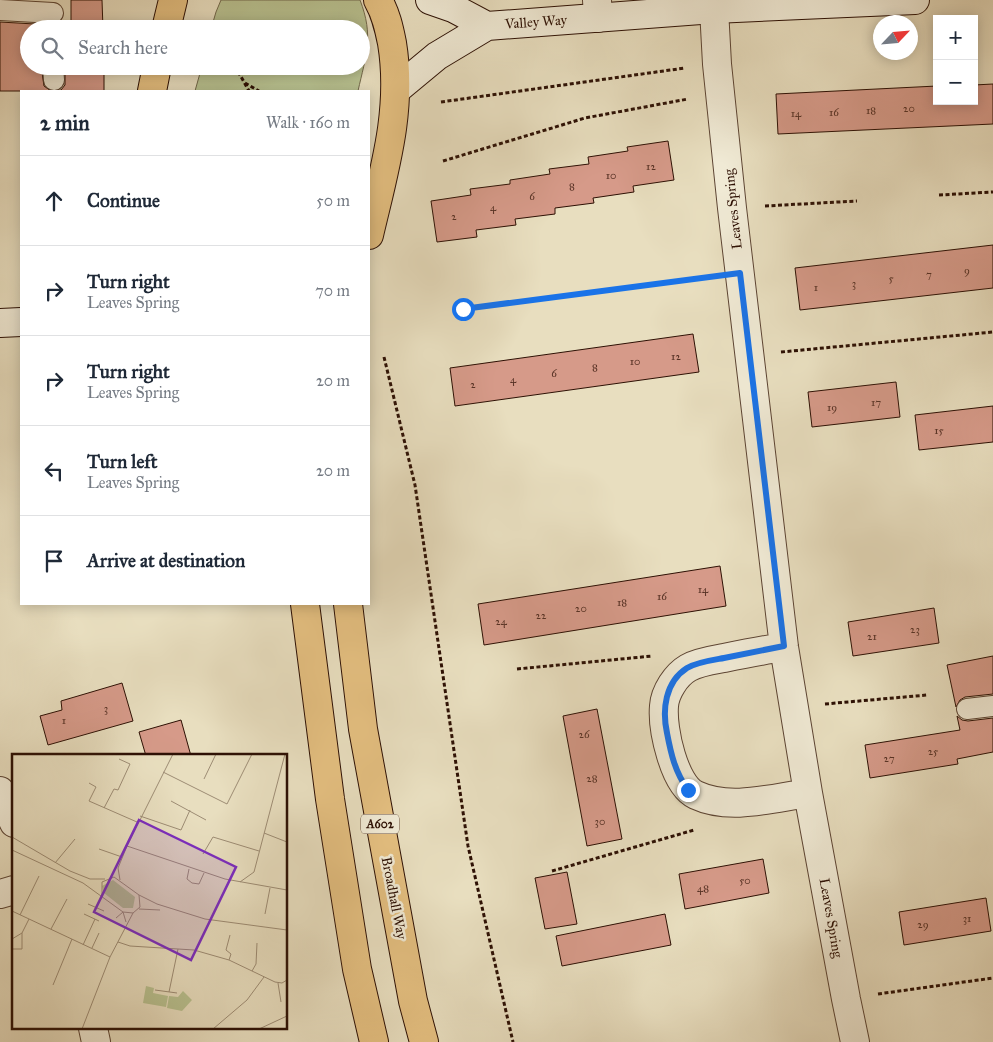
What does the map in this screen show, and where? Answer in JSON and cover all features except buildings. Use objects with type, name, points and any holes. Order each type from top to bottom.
[{"type":"highway","points":[[370,231],[392,136],[396,90],[396,66],[389,25],[378,0]]},
{"type":"highway","points":[[152,90],[155,75]]},
{"type":"highway","points":[[305,605],[331,809],[357,969],[374,1042]]},
{"type":"highway","name":"Broadhall Way","points":[[348,605],[363,729],[413,1001],[424,1042]]},
{"type":"street","name":"Valley Way","points":[[430,0],[453,8],[487,26]]},
{"type":"street","name":"Valley Way","points":[[396,90],[437,56],[487,26],[598,9],[714,9],[915,0]]},
{"type":"street","name":"Leaves Spring","points":[[714,9],[717,64],[748,355],[784,646],[808,793],[855,1042]]},
{"type":"street","points":[[0,323],[20,322]]},
{"type":"street","points":[[784,646],[708,661],[688,668],[676,679],[664,705],[666,728],[673,764],[688,790],[696,795],[721,803],[744,803],[808,793]]},
{"type":"street","points":[[0,791],[12,818]]},
{"type":"lane","points":[[0,10],[53,14]]},
{"type":"lane","points":[[967,709],[993,706]]},
{"type":"path","points":[[441,102],[717,64]]},
{"type":"path","points":[[240,75],[248,90]]},
{"type":"path","points":[[245,83],[258,90]]},
{"type":"path","points":[[443,161],[585,118],[720,93]]},
{"type":"path","points":[[939,195],[993,192]]},
{"type":"path","points":[[732,208],[857,201]]},
{"type":"path","points":[[463,309],[740,273]]},
{"type":"path","points":[[748,355],[993,332]]},
{"type":"path","points":[[384,357],[415,485],[468,846],[513,1042]]},
{"type":"path","points":[[517,669],[670,654],[688,668]]},
{"type":"path","points":[[794,707],[927,695]]},
{"type":"path","points":[[552,871],[694,831],[721,803]]},
{"type":"path","points":[[846,999],[993,978]]},
{"type":"green space","points":[[221,0],[360,0],[366,20],[214,20]]},
{"type":"green space","points":[[199,75],[362,75],[358,90],[195,90]]},
{"type":"route","points":[[463,309],[740,273],[748,355],[784,646],[708,661],[688,668],[676,679],[664,705],[666,728],[673,764],[688,790]]}]
